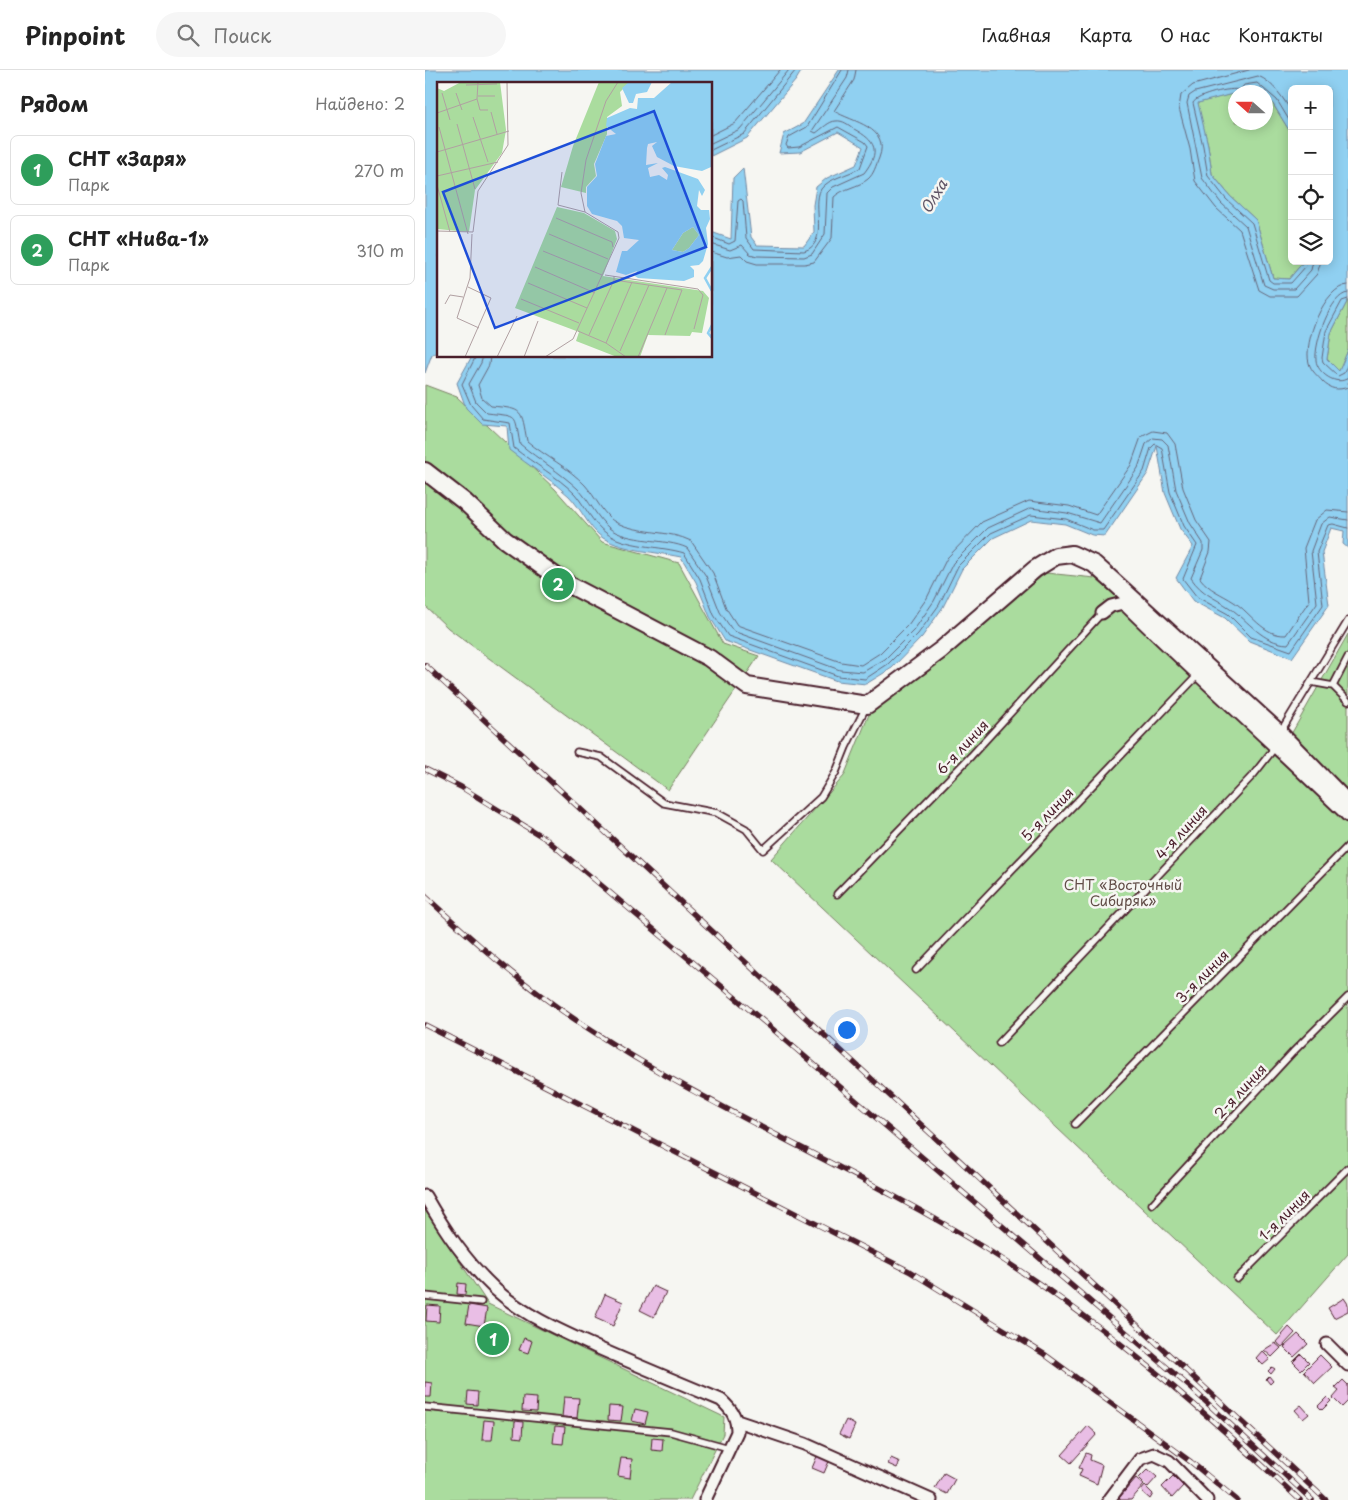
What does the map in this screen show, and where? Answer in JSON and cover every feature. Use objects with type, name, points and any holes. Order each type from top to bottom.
[{"type":"street","points":[[425,471],[465,502],[505,540],[564,582],[709,658],[747,686],[867,705],[941,650],[1035,569],[1056,556],[1072,554],[1094,564],[1348,804]]},
{"type":"street","points":[[1102,613],[1111,606],[1123,603],[1197,676],[1278,739],[1348,816]]},
{"type":"street","points":[[425,1196],[447,1235],[473,1267],[497,1291],[528,1314],[568,1334],[721,1400],[732,1410],[737,1421],[737,1432],[705,1500]]},
{"type":"street","points":[[1327,1344],[1348,1365]]},
{"type":"street","points":[[737,1421],[805,1444],[931,1500]]},
{"type":"street","points":[[1109,1500],[1140,1459],[1154,1454],[1169,1461],[1207,1500]]},
{"type":"lane","name":"6-я линия","points":[[837,894],[971,756],[1102,613]]},
{"type":"lane","name":"4-я линия","points":[[999,1043],[1254,774],[1278,739],[1348,621]]},
{"type":"lane","points":[[1333,686],[1348,657]]},
{"type":"lane","name":"5-я линия","points":[[916,970],[1197,676]]},
{"type":"lane","points":[[1311,682],[1333,686],[1348,701]]},
{"type":"lane","points":[[577,752],[601,757],[664,803],[717,813],[746,830],[763,850],[821,797],[836,772],[867,705]]},
{"type":"lane","name":"3-я линия","points":[[1075,1124],[1348,846]]},
{"type":"lane","name":"2-я линия","points":[[1153,1204],[1293,1052],[1348,997]]},
{"type":"lane","name":"1-я линия","points":[[1237,1278],[1348,1168]]},
{"type":"lane","points":[[425,1296],[481,1302]]},
{"type":"lane","points":[[425,1407],[671,1432],[730,1448]]},
{"type":"green space","points":[[1228,95],[1228,130],[1273,130],[1273,104],[1288,128],[1288,265],[1301,265],[1289,279],[1273,278],[1256,220],[1230,196],[1212,174],[1208,145],[1197,103]]},
{"type":"green space","points":[[1348,300],[1348,350],[1339,372],[1327,359],[1331,333]]},
{"type":"green space","points":[[425,385],[457,397],[555,489],[602,542],[679,563],[723,644],[759,656],[668,790],[448,628],[425,606]]},
{"type":"green space","name":"СНТ «Восточный Сибиряк»","points":[[1046,573],[1095,578],[1285,745],[1348,634],[1348,1254],[1277,1335],[771,859],[844,776],[870,712]]},
{"type":"green space","points":[[425,1210],[488,1304],[724,1417],[723,1434],[690,1500],[425,1500]]},
{"type":"water","points":[[425,70],[802,70],[796,80],[747,138],[713,155],[713,82],[437,82],[437,353],[432,354],[425,373]]},
{"type":"water","name":"Олха","points":[[839,70],[1348,70],[1348,300],[1331,333],[1327,359],[1339,371],[1348,350],[1348,548],[1343,544],[1344,531],[1331,528],[1322,552],[1329,605],[1292,658],[1249,641],[1225,618],[1193,601],[1176,578],[1193,546],[1180,529],[1165,493],[1157,446],[1148,473],[1105,536],[1092,535],[1065,524],[1031,520],[993,538],[962,569],[943,607],[922,637],[892,668],[866,684],[837,681],[725,641],[710,617],[696,582],[681,557],[620,546],[603,538],[593,529],[569,496],[509,450],[507,426],[482,424],[466,408],[457,383],[471,358],[713,358],[713,233],[731,239],[733,178],[743,168],[751,237],[757,245],[804,246],[814,232],[813,205],[816,187],[827,178],[856,165],[863,147],[838,132],[800,152],[779,153],[784,134],[803,124]],"holes":[[[1228,85],[1273,85],[1273,104],[1288,128],[1288,85],[1333,85],[1333,265],[1301,265],[1289,279],[1273,278],[1256,220],[1230,196],[1212,174],[1208,145],[1198,103],[1228,95]]]},
{"type":"building","points":[[458,1283],[466,1284],[465,1295],[457,1294]]},
{"type":"building","points":[[653,1286],[666,1292],[654,1317],[640,1310]]},
{"type":"building","points":[[605,1294],[623,1302],[613,1326],[595,1318]]},
{"type":"building","points":[[1344,1298],[1348,1304],[1348,1311],[1334,1318],[1328,1308]]},
{"type":"building","points":[[427,1305],[440,1306],[439,1322],[426,1321]]},
{"type":"building","points":[[469,1305],[487,1308],[484,1326],[466,1323]]},
{"type":"building","points":[[1289,1327],[1295,1333],[1282,1347],[1276,1342]]},
{"type":"building","points":[[1298,1334],[1308,1344],[1294,1357],[1284,1347]]},
{"type":"building","points":[[524,1338],[532,1341],[528,1353],[519,1350]]},
{"type":"building","points":[[1275,1343],[1281,1348],[1272,1357],[1264,1350]]},
{"type":"building","points":[[1262,1351],[1270,1359],[1263,1365],[1256,1358]]},
{"type":"building","points":[[1301,1354],[1309,1362],[1301,1370],[1293,1362]]},
{"type":"building","points":[[1320,1355],[1332,1367],[1315,1383],[1304,1371]]},
{"type":"building","points":[[1272,1367],[1275,1369],[1271,1374],[1268,1371]]},
{"type":"building","points":[[1269,1376],[1273,1381],[1270,1384],[1266,1379]]},
{"type":"building","points":[[1343,1380],[1348,1385],[1348,1401],[1342,1407],[1333,1398],[1339,1391],[1335,1388]]},
{"type":"building","points":[[425,1382],[432,1383],[431,1397],[425,1397]]},
{"type":"building","points":[[468,1391],[478,1392],[477,1405],[467,1404]]},
{"type":"building","points":[[523,1397],[537,1398],[536,1412],[522,1411]]},
{"type":"building","points":[[564,1397],[579,1398],[577,1418],[562,1417]]},
{"type":"building","points":[[1327,1397],[1331,1401],[1322,1410],[1318,1406]]},
{"type":"building","points":[[1301,1405],[1309,1414],[1303,1419],[1295,1410]]},
{"type":"building","points":[[609,1406],[623,1407],[621,1421],[608,1420]]},
{"type":"building","points":[[635,1409],[648,1412],[645,1424],[632,1421]]},
{"type":"building","points":[[484,1420],[494,1421],[492,1440],[482,1440]]},
{"type":"building","points":[[846,1420],[855,1425],[849,1439],[839,1434]]},
{"type":"building","points":[[515,1421],[523,1422],[522,1438],[514,1437]]},
{"type":"building","points":[[555,1426],[565,1427],[563,1444],[553,1443]]},
{"type":"building","points":[[1088,1426],[1097,1434],[1071,1463],[1062,1455]]},
{"type":"building","points":[[652,1438],[663,1439],[662,1451],[651,1450]]},
{"type":"building","points":[[1086,1453],[1091,1455],[1090,1460],[1102,1465],[1097,1484],[1079,1476],[1082,1469],[1079,1468]]},
{"type":"building","points":[[818,1454],[830,1459],[824,1473],[812,1468]]},
{"type":"building","points":[[621,1458],[632,1459],[630,1478],[618,1476]]},
{"type":"building","points":[[891,1458],[900,1462],[897,1468],[888,1464]]},
{"type":"building","points":[[1148,1469],[1157,1477],[1148,1487],[1139,1478]]},
{"type":"building","points":[[944,1473],[955,1479],[947,1494],[935,1488]]},
{"type":"building","points":[[1173,1476],[1183,1486],[1172,1498],[1162,1487]]},
{"type":"building","points":[[1136,1478],[1144,1485],[1131,1500],[1121,1500],[1119,1498]]},
{"type":"building","points":[[1145,1486],[1153,1494],[1150,1499],[1141,1491]]},
{"type":"railway","points":[[425,665],[1326,1500]]},
{"type":"railway","points":[[425,769],[461,787],[546,839],[775,1031],[1191,1388],[1312,1500]]},
{"type":"railway","points":[[425,896],[510,971],[592,1031],[647,1065],[703,1096],[931,1216],[1028,1276],[1070,1305],[1188,1399],[1300,1500]]},
{"type":"railway","points":[[425,1025],[909,1271],[1044,1354],[1191,1462],[1237,1500]]},
{"type":"place","name":"СНТ «Нива-1»","points":[[558,584]]},
{"type":"place","name":"СНТ «Заря»","points":[[493,1339]]}]
